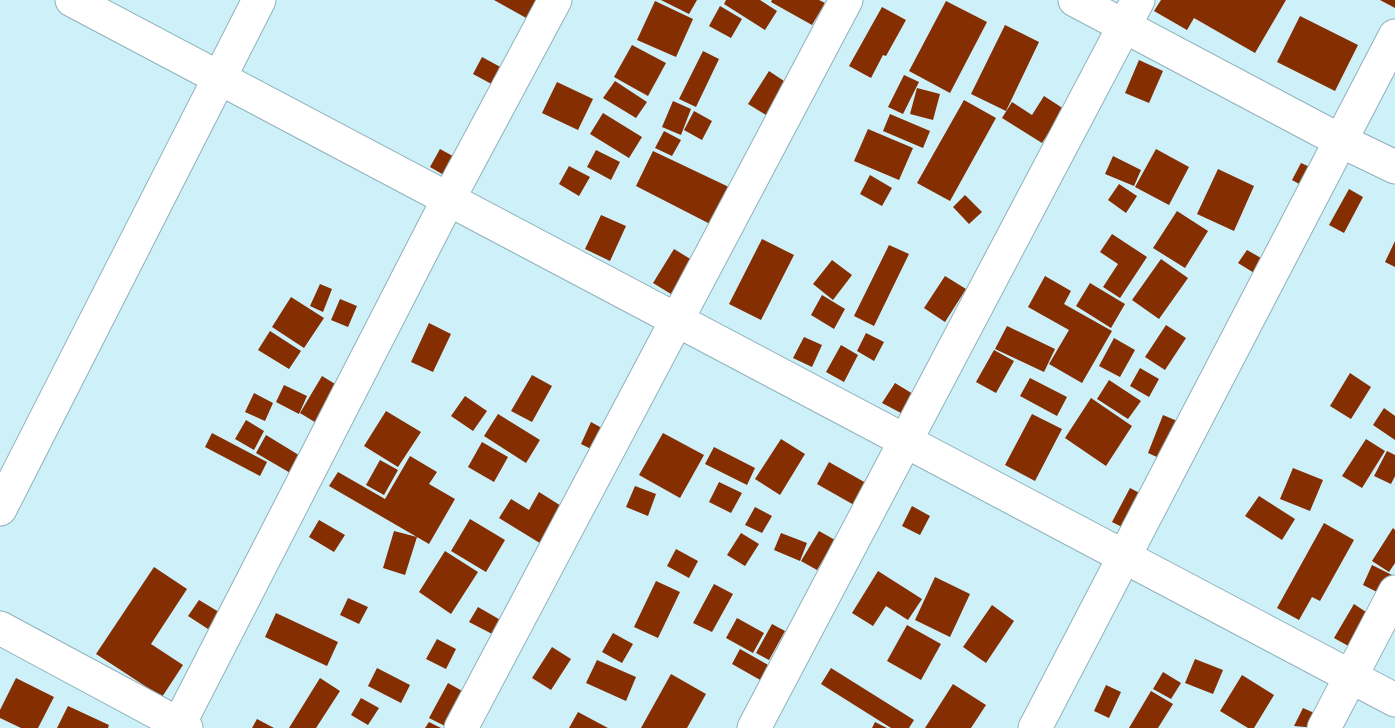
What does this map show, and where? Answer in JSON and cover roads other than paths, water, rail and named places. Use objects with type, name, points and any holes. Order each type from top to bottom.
[{"type":"street","points":[[72,0],[1395,700]]},
{"type":"street","points":[[0,509],[259,0]]},
{"type":"street","points":[[0,628],[181,727],[449,198],[555,0]]},
{"type":"street","points":[[461,728],[846,0]]},
{"type":"street","points":[[1076,0],[1132,13],[1339,140],[1395,167]]},
{"type":"street","points":[[754,728],[1132,13]]},
{"type":"street","points":[[1035,728],[1395,36]]},
{"type":"street","points":[[1324,728],[1395,592]]}]
